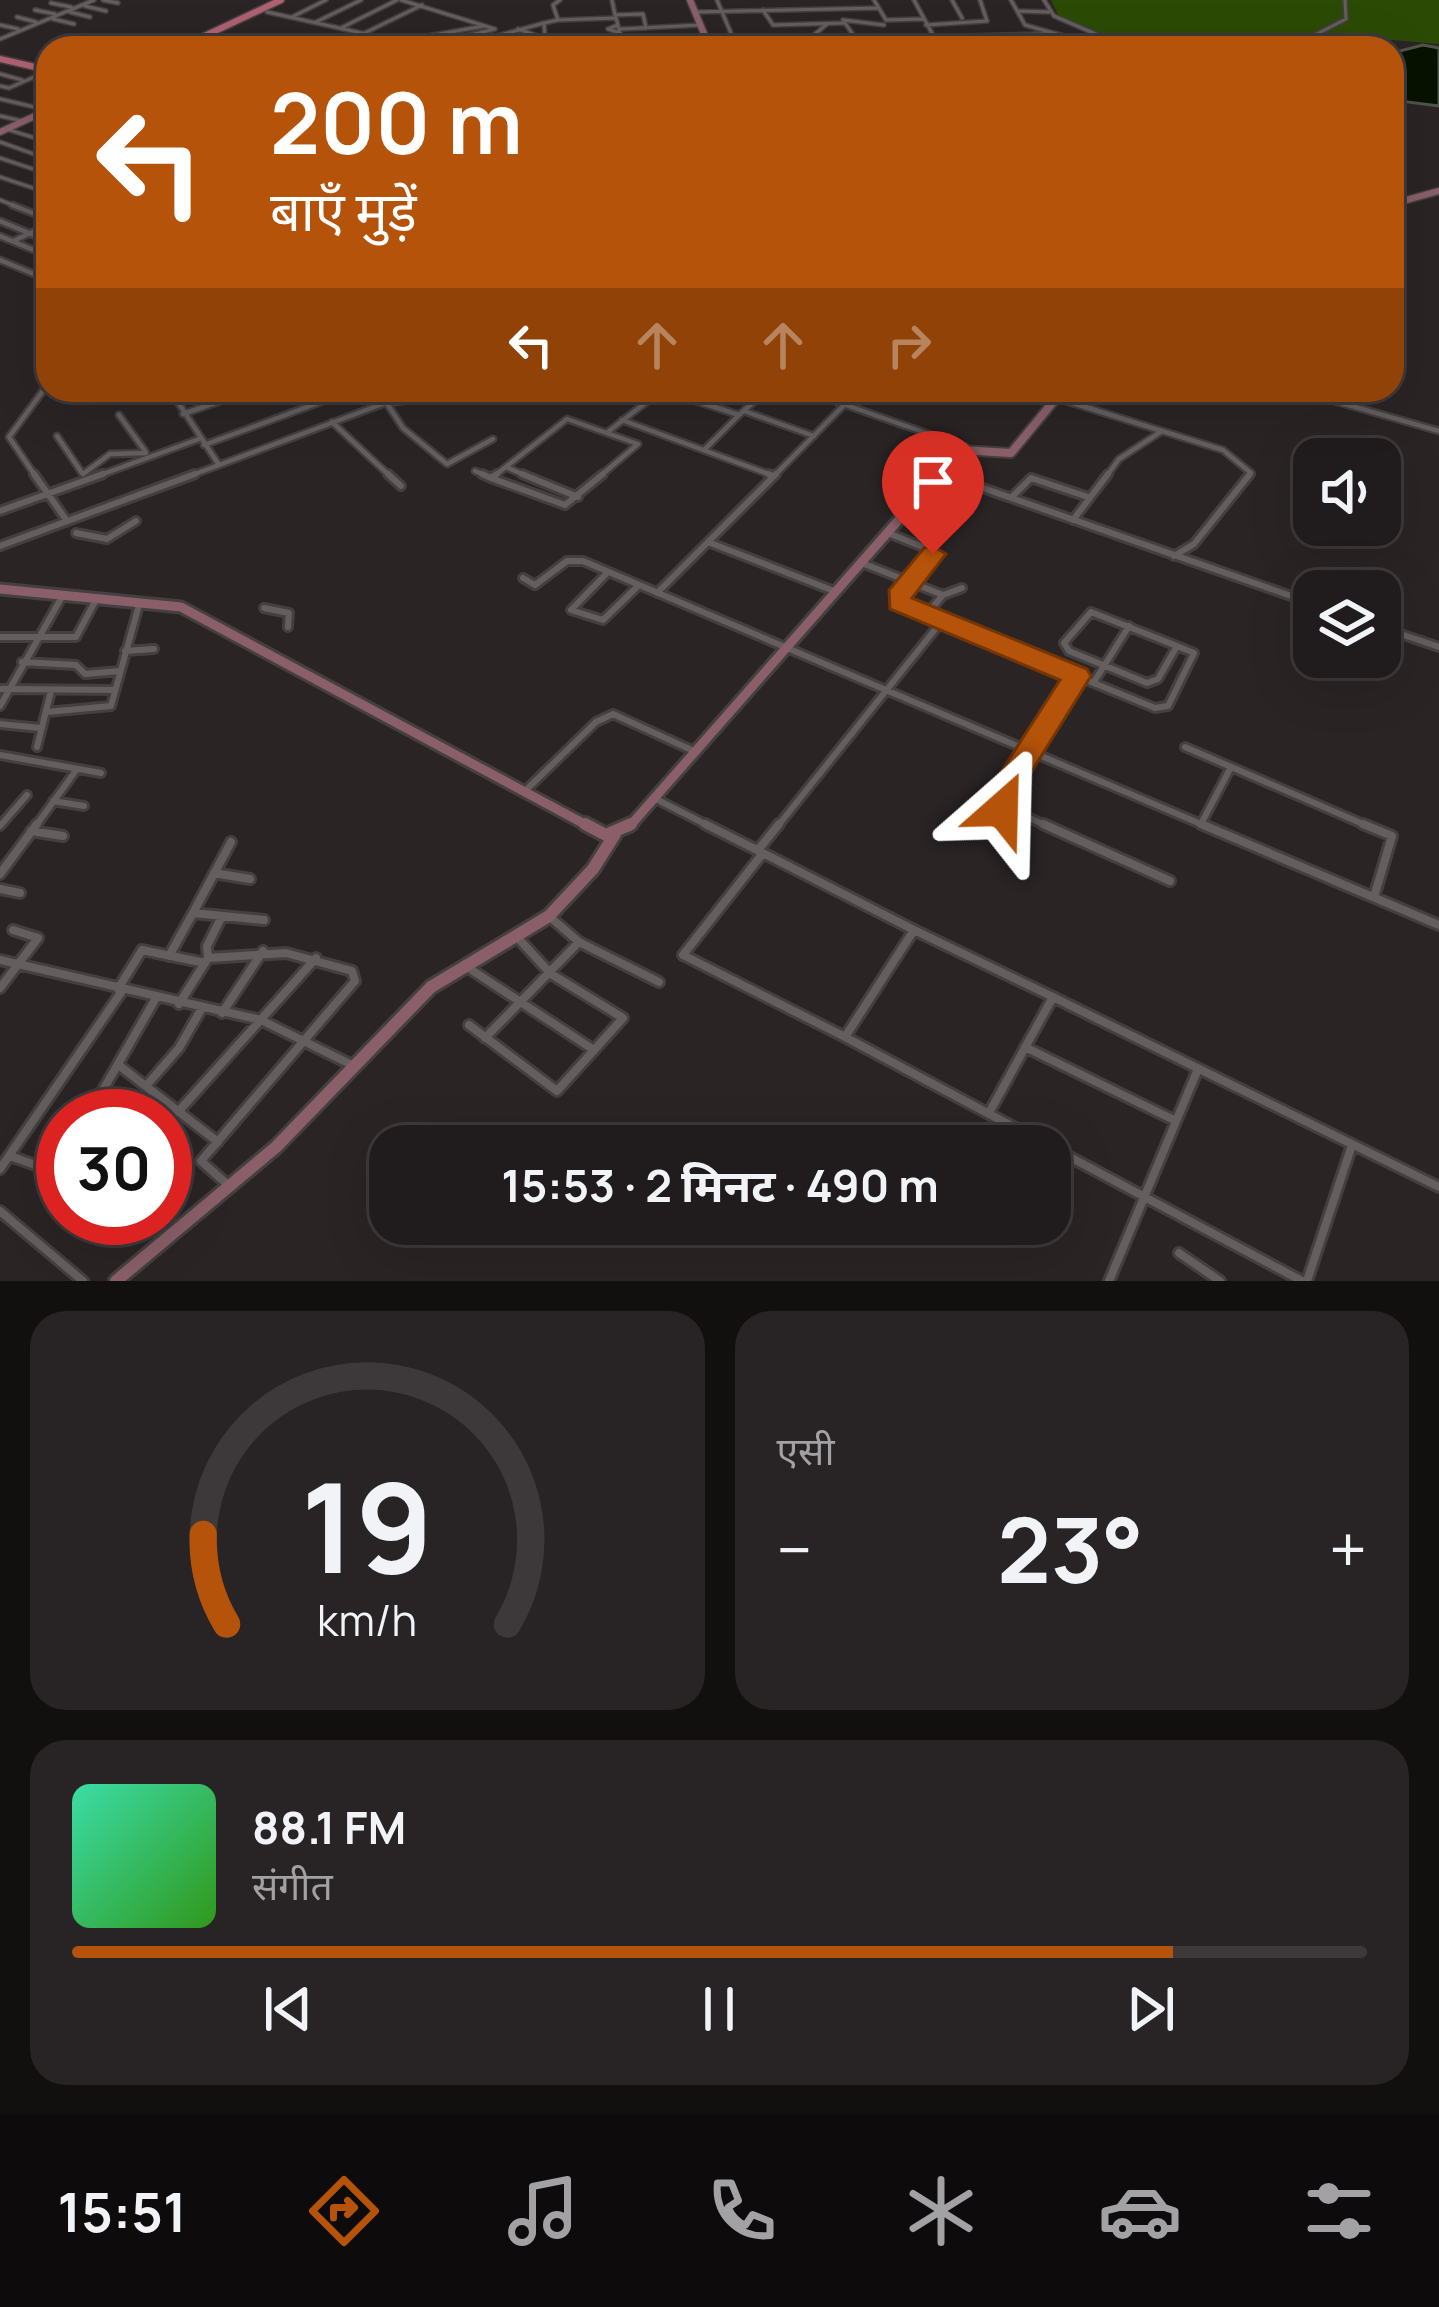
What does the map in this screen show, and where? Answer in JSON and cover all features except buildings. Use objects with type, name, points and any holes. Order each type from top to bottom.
[{"type":"main road","points":[[204,36],[281,0]]},
{"type":"main road","points":[[0,59],[36,70]]},
{"type":"street","points":[[0,39],[94,0]]},
{"type":"street","points":[[103,0],[118,3]]},
{"type":"street","points":[[291,17],[326,0]]},
{"type":"street","points":[[315,22],[361,0]]},
{"type":"street","points":[[340,28],[399,0],[434,3],[495,30],[476,36]]},
{"type":"street","points":[[558,20],[553,5],[560,0]]},
{"type":"street","points":[[612,0],[617,36]]},
{"type":"street","points":[[690,0],[705,36]]},
{"type":"street","points":[[717,0],[734,36]]},
{"type":"street","points":[[780,0],[783,9]]},
{"type":"street","points":[[834,0],[854,36]]},
{"type":"street","points":[[874,0],[885,22]]},
{"type":"street","points":[[914,0],[933,36]]},
{"type":"street","points":[[952,0],[962,18]]},
{"type":"street","points":[[763,10],[773,25],[988,21],[980,0]]},
{"type":"street","points":[[1011,0],[1022,23],[1054,36]]},
{"type":"street","points":[[1044,0],[1050,12]]},
{"type":"street","points":[[1313,36],[1346,19],[1345,0]]},
{"type":"street","points":[[51,3],[74,8]]},
{"type":"street","points":[[361,36],[423,4]]},
{"type":"street","points":[[82,5],[106,11]]},
{"type":"street","points":[[696,12],[879,8]]},
{"type":"street","points":[[35,10],[58,15]]},
{"type":"street","points":[[67,11],[90,17]]},
{"type":"street","points":[[1017,11],[1050,12],[1097,36]]},
{"type":"street","points":[[267,12],[375,36]]},
{"type":"street","points":[[618,24],[644,14],[646,28]]},
{"type":"street","points":[[16,17],[40,22]]},
{"type":"street","points":[[50,19],[74,24]]},
{"type":"street","points":[[497,36],[558,20],[646,28],[701,25]]},
{"type":"street","points":[[544,22],[545,36]]},
{"type":"street","points":[[813,36],[826,24]]},
{"type":"street","points":[[0,25],[22,30]]},
{"type":"street","points":[[428,36],[488,25]]},
{"type":"street","points":[[518,29],[537,36]]},
{"type":"street","points":[[971,36],[1045,34]]},
{"type":"street","points":[[0,74],[26,80]]},
{"type":"street","points":[[0,86],[36,76]]},
{"type":"street","points":[[0,99],[36,107]]},
{"type":"street","points":[[3,130],[36,115]]},
{"type":"street","points":[[0,116],[22,121]]},
{"type":"street","points":[[3,130],[36,139]]},
{"type":"street","points":[[0,142],[36,154]]},
{"type":"street","points":[[0,158],[36,170]]},
{"type":"street","points":[[0,177],[36,190]]},
{"type":"street","points":[[1404,202],[1436,196]]},
{"type":"street","points":[[0,200],[36,216]]},
{"type":"street","points":[[0,221],[36,236]]},
{"type":"street","points":[[13,241],[36,229]]},
{"type":"street","points":[[0,236],[35,250]]},
{"type":"street","points":[[0,260],[34,274]]},
{"type":"street","points":[[36,401],[9,437],[67,520]]},
{"type":"street","points":[[176,402],[219,465]]},
{"type":"street","points":[[183,414],[218,402]]},
{"type":"street","points":[[0,511],[147,455],[202,442],[320,402]]},
{"type":"street","points":[[0,546],[393,402]]},
{"type":"street","points":[[609,431],[644,402]]},
{"type":"street","points":[[702,402],[814,436]]},
{"type":"street","points":[[704,450],[753,402]]},
{"type":"street","points":[[839,402],[965,447],[1011,453],[1053,402]]},
{"type":"street","points":[[1082,402],[1223,450],[1251,473],[1193,544],[1174,556]]},
{"type":"street","points":[[1337,402],[1439,431]]},
{"type":"street","points":[[385,403],[403,428],[447,464],[494,439]]},
{"type":"street","points":[[657,593],[845,404]]},
{"type":"street","points":[[119,415],[147,455]]},
{"type":"street","points":[[475,471],[491,478],[559,505],[578,497],[638,444],[567,419],[491,478]]},
{"type":"street","points":[[622,420],[774,476]]},
{"type":"street","points":[[332,422],[400,486]]},
{"type":"street","points":[[1073,520],[1119,459],[1162,431]]},
{"type":"street","points":[[57,436],[84,477]]},
{"type":"street","points":[[116,1281],[276,1147],[431,987],[549,916],[593,869],[615,834],[697,752],[938,472],[965,447]]},
{"type":"street","points":[[84,477],[97,459],[115,452],[147,455]]},
{"type":"street","points":[[506,467],[578,497]]},
{"type":"street","points":[[938,472],[1293,597]]},
{"type":"street","points":[[1011,498],[1031,478],[1088,497]]},
{"type":"street","points":[[76,533],[90,540],[108,539],[136,521]]},
{"type":"street","points":[[887,533],[933,551],[899,603],[1077,676],[1163,708],[1196,658],[1178,645],[1091,612],[1064,644],[1069,651],[1103,666],[1154,682],[1178,645]]},
{"type":"street","points":[[708,542],[835,591]]},
{"type":"street","points":[[1193,544],[1201,565]]},
{"type":"street","points":[[523,578],[536,585],[576,560],[608,572],[1439,925]]},
{"type":"street","points":[[862,562],[943,595]]},
{"type":"street","points":[[608,572],[571,610],[603,620],[639,586]]},
{"type":"street","points":[[926,615],[943,595],[962,588]]},
{"type":"street","points":[[0,589],[141,602],[192,612],[524,793],[606,835],[615,834]]},
{"type":"street","points":[[0,706],[4,689],[63,595]]},
{"type":"street","points":[[0,637],[76,637],[97,598]]},
{"type":"street","points":[[46,712],[111,706],[141,602]]},
{"type":"street","points":[[264,608],[289,613],[288,627]]},
{"type":"street","points":[[941,622],[683,955],[1304,1281],[1352,1144]]},
{"type":"street","points":[[1094,682],[1129,626]]},
{"type":"street","points":[[1401,634],[1439,647]]},
{"type":"street","points":[[125,651],[154,649]]},
{"type":"street","points":[[22,662],[79,666],[85,674],[119,671]]},
{"type":"street","points":[[1077,676],[998,800],[1002,809],[1170,881]]},
{"type":"street","points":[[4,689],[115,690]]},
{"type":"street","points":[[37,748],[51,691]]},
{"type":"street","points":[[524,793],[596,722],[613,714],[697,752]]},
{"type":"street","points":[[0,724],[40,728]]},
{"type":"street","points":[[1185,747],[1392,836],[1374,897]]},
{"type":"street","points":[[0,755],[101,773]]},
{"type":"street","points":[[1202,824],[1231,766]]},
{"type":"street","points":[[0,874],[77,769]]},
{"type":"street","points":[[1,823],[27,795]]},
{"type":"street","points":[[653,798],[1439,1187]]},
{"type":"street","points":[[53,801],[84,806]]},
{"type":"street","points":[[31,831],[62,836]]},
{"type":"street","points":[[169,956],[231,842]]},
{"type":"street","points":[[214,873],[250,879]]},
{"type":"street","points":[[0,889],[20,892]]},
{"type":"street","points":[[193,913],[264,920]]},
{"type":"street","points":[[549,916],[579,942],[659,982]]},
{"type":"street","points":[[179,1004],[207,960],[207,946],[221,918]]},
{"type":"street","points":[[0,988],[38,938],[14,930]]},
{"type":"street","points":[[845,1037],[914,930]]},
{"type":"street","points":[[469,1025],[557,1090],[623,1018],[551,974],[515,934]]},
{"type":"street","points":[[485,1038],[579,942]]},
{"type":"street","points":[[0,1168],[142,950],[207,960],[263,951],[316,958],[352,971],[355,982],[202,1161],[228,1185]]},
{"type":"street","points":[[222,1013],[263,951]]},
{"type":"street","points":[[192,1096],[316,958]]},
{"type":"street","points":[[0,960],[261,1019],[303,1043],[313,1041],[352,1065]]},
{"type":"street","points":[[464,964],[519,1005],[594,1050]]},
{"type":"street","points":[[989,1113],[1053,997]]},
{"type":"street","points":[[106,1089],[156,998]]},
{"type":"street","points":[[146,1086],[179,1048],[202,1008]]},
{"type":"street","points":[[1025,1047],[1176,1120]]},
{"type":"street","points":[[121,1066],[150,1089]]},
{"type":"street","points":[[1109,1281],[1198,1069]]},
{"type":"street","points":[[192,1122],[218,1142]]},
{"type":"street","points":[[10,1156],[36,1165]]},
{"type":"street","points":[[0,1211],[83,1281]]},
{"type":"street","points":[[1179,1253],[1220,1281]]},
{"type":"green space","points":[[1051,0],[1439,0],[1439,44],[1404,41],[1404,36],[1108,36],[1058,15]]},
{"type":"shaded area","points":[[1423,45],[1439,48],[1439,106],[1404,102],[1404,50]]},
{"type":"route","points":[[933,554],[898,596],[899,603],[1077,676],[998,800],[1002,809]]}]
